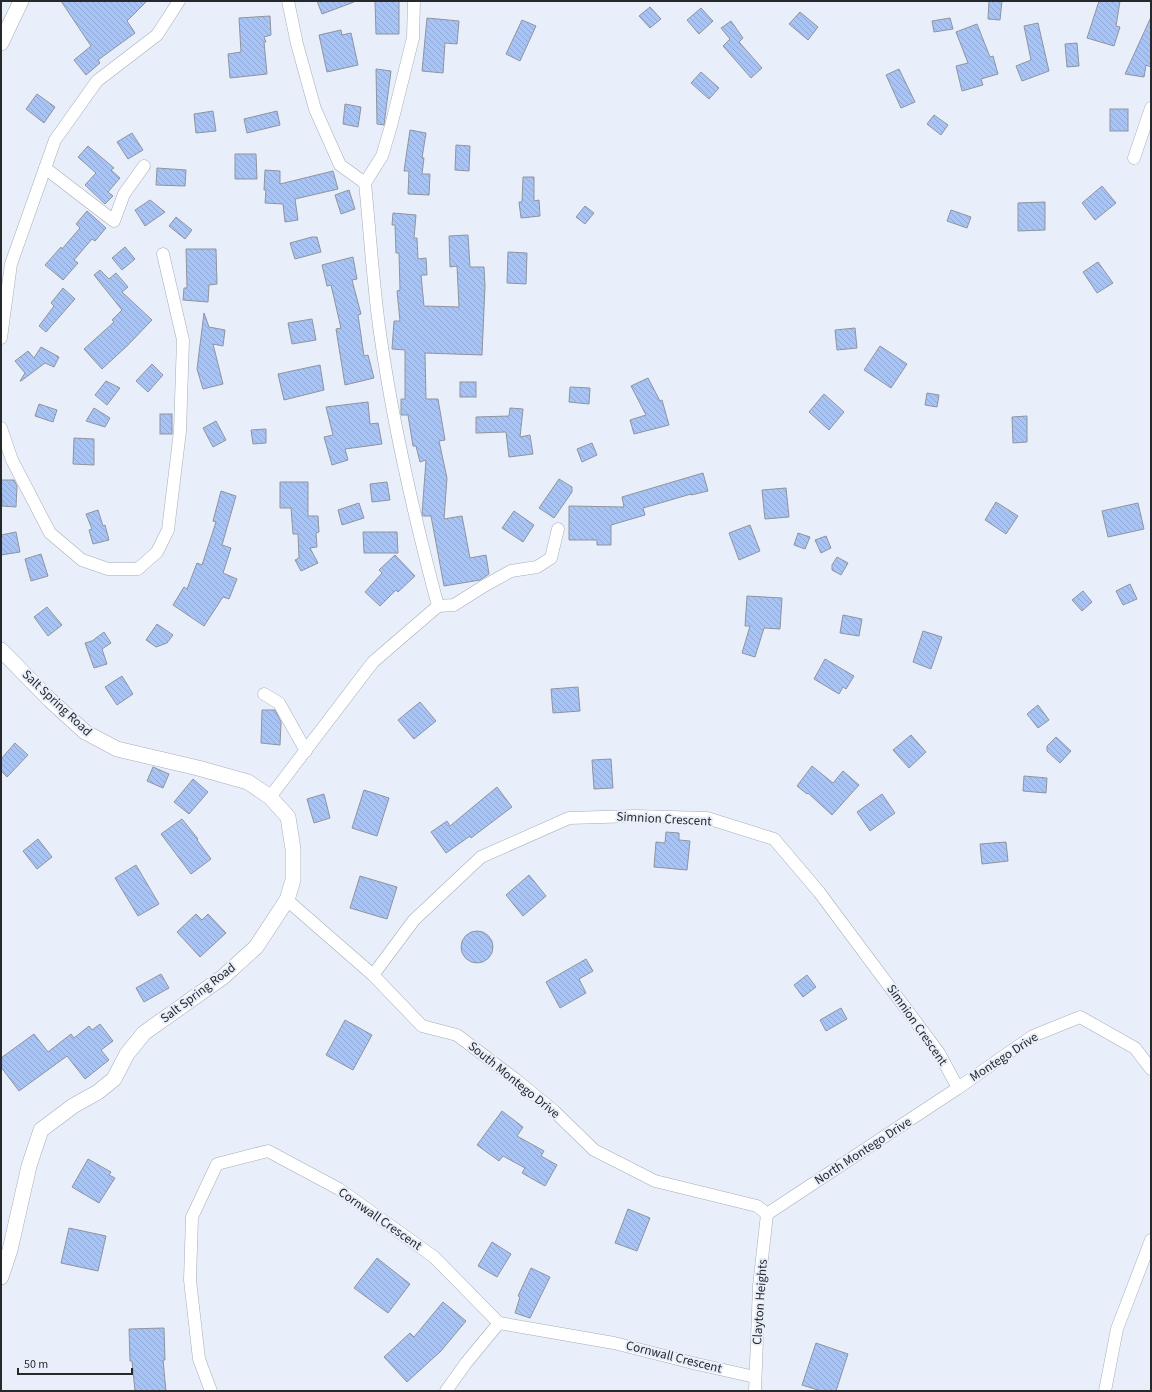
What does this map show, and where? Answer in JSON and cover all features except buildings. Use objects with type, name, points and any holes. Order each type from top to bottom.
[{"type":"street","points":[[1,43],[21,1]]},
{"type":"street","points":[[1,338],[11,264],[55,140],[97,81],[157,35],[179,1]]},
{"type":"street","points":[[288,1],[297,44],[315,109],[340,166],[365,183]]},
{"type":"street","points":[[414,1],[413,38],[391,126],[382,156],[365,183],[380,333],[392,406],[409,491],[438,606]]},
{"type":"street","points":[[1134,158],[1151,108]]},
{"type":"street","points":[[45,168],[114,221],[124,194],[144,166]]},
{"type":"street","points":[[1,428],[12,460],[50,533],[82,560],[108,569],[138,569],[157,552],[168,530],[179,446],[183,340],[163,254]]},
{"type":"street","points":[[270,797],[373,662],[438,606],[454,605],[511,571],[537,567],[551,558],[558,529]]},
{"type":"street","name":"Salt Spring Road","points":[[1,650],[50,700],[85,732],[117,749],[198,768],[248,782],[270,797],[288,816],[293,848],[293,880],[287,900],[256,947],[224,978],[144,1033],[127,1054],[114,1079],[98,1092],[73,1106],[41,1130],[29,1166],[10,1250],[1,1277]]},
{"type":"street","points":[[264,694],[279,703],[306,751]]},
{"type":"street","name":"Simnion Crescent","points":[[373,975],[414,920],[481,857],[569,818],[634,816],[707,818],[774,839],[819,892],[939,1053],[958,1088]]},
{"type":"street","name":"South Montego Drive","points":[[287,900],[373,975],[422,1026],[457,1035],[554,1111],[594,1150],[655,1181],[757,1206],[768,1214]]},
{"type":"street","name":"Montego Drive","points":[[958,1088],[1033,1036],[1080,1017],[1135,1048],[1151,1069]]},
{"type":"street","name":"North Montego Drive","points":[[768,1214],[958,1088]]},
{"type":"street","name":"Cornwall Crescent","points":[[211,1391],[199,1359],[190,1280],[192,1217],[218,1164],[268,1151],[339,1189],[434,1257],[499,1323],[614,1343],[697,1364],[755,1376]]},
{"type":"street","name":"Clayton Heights","points":[[755,1391],[759,1286],[768,1214]]},
{"type":"street","points":[[1105,1391],[1117,1328],[1151,1240]]},
{"type":"street","points":[[446,1391],[466,1363],[499,1323]]}]
